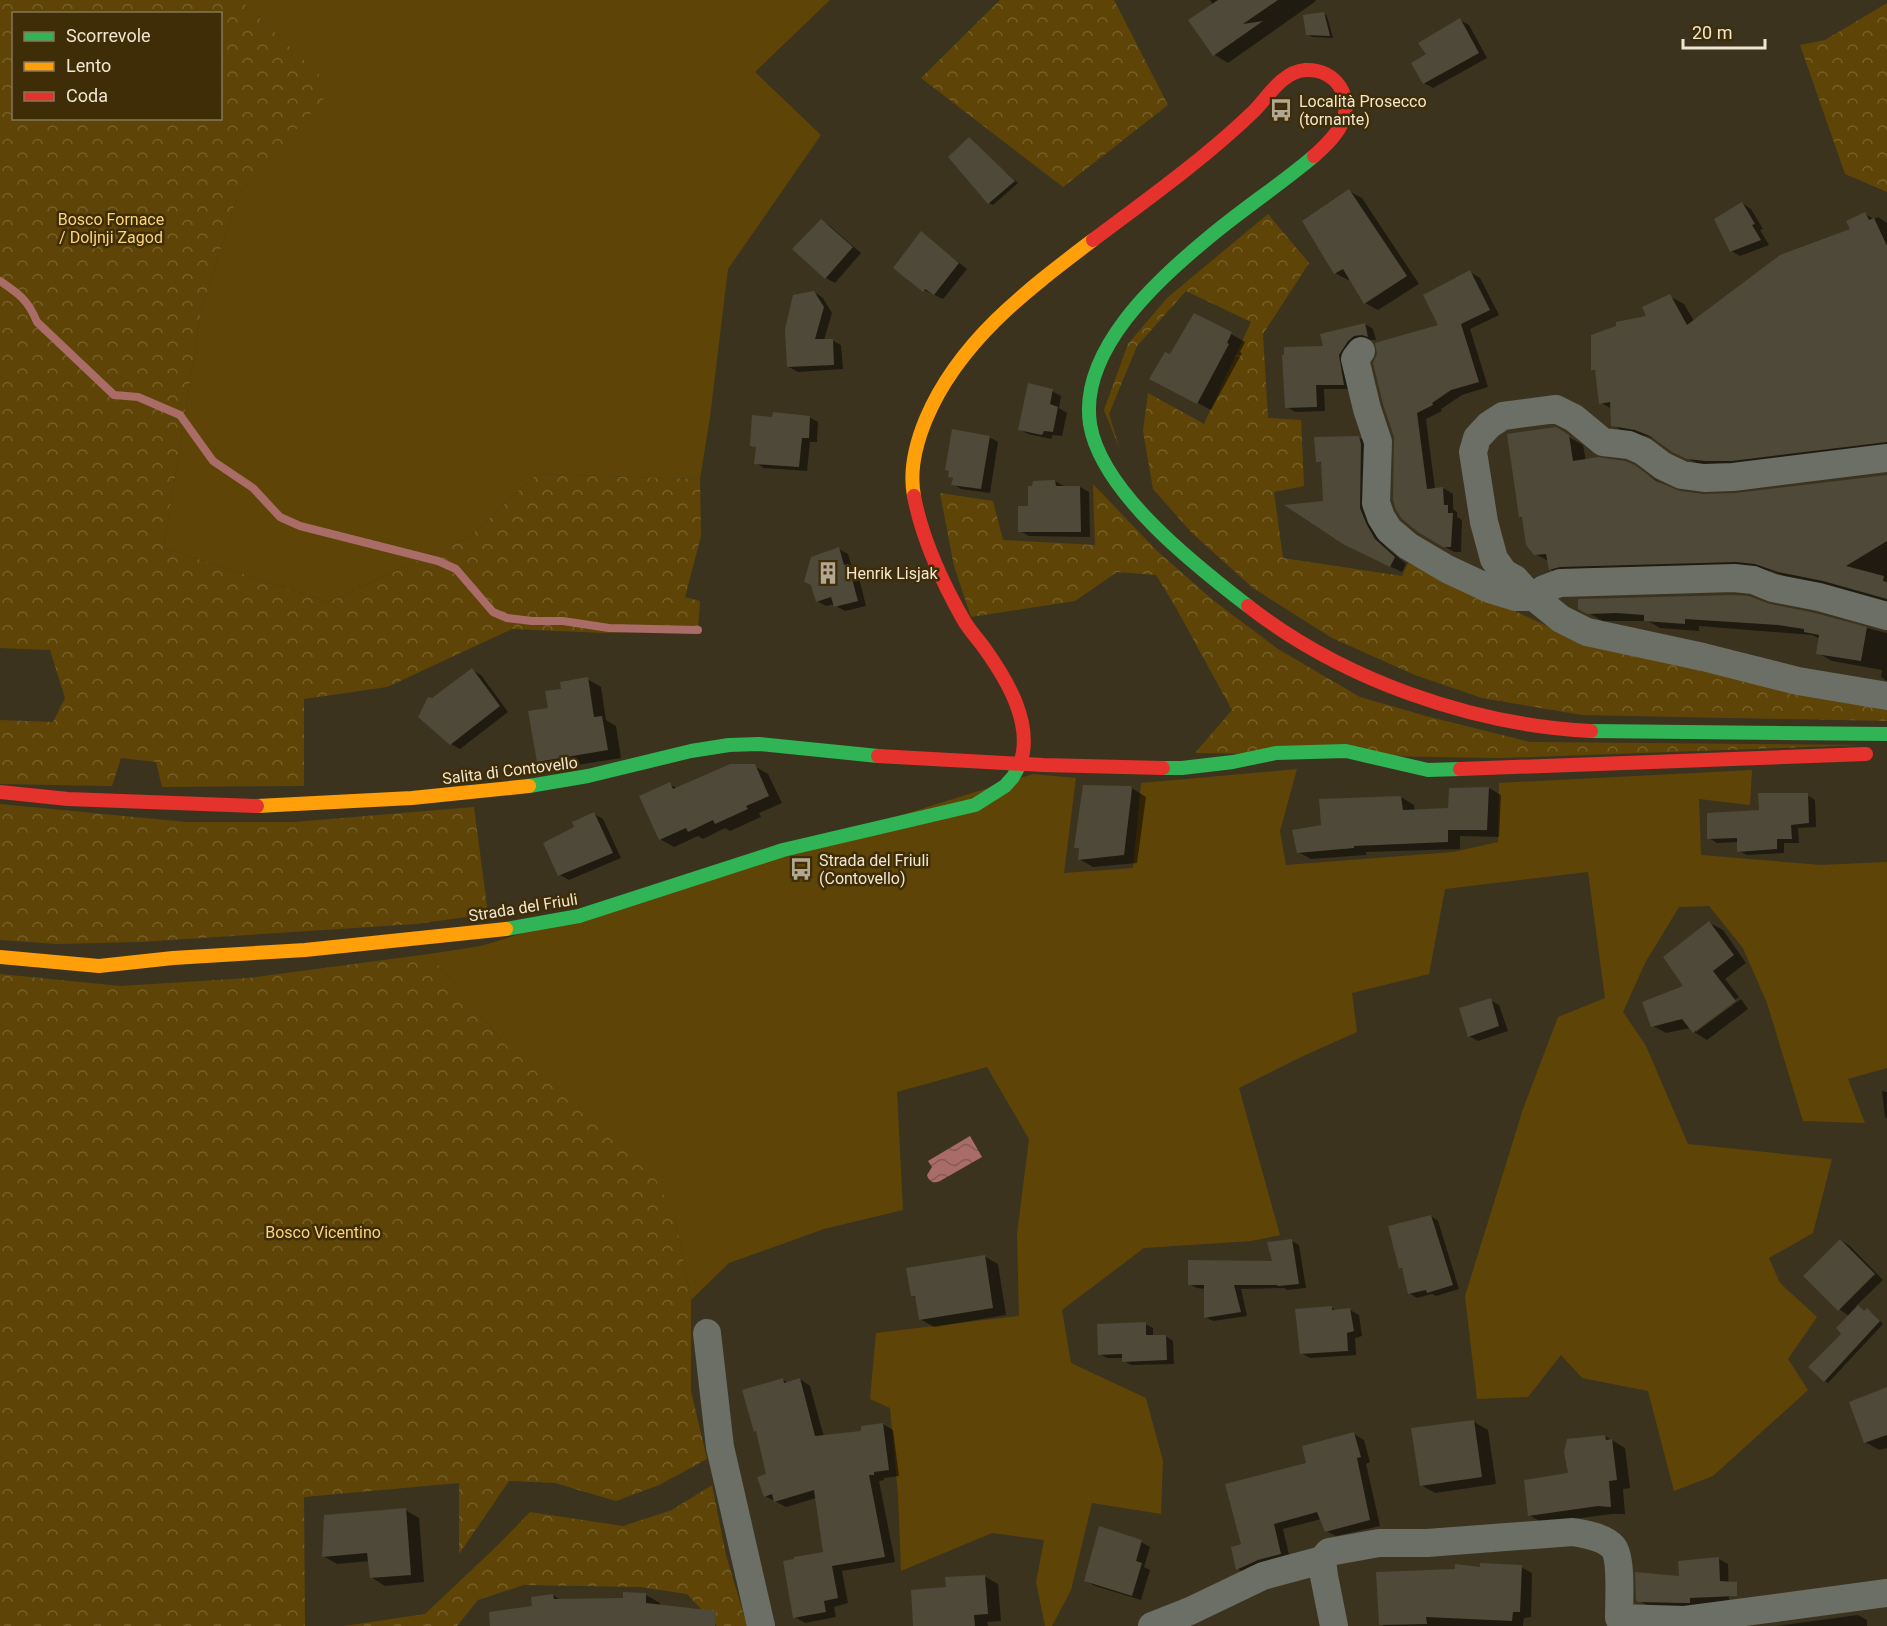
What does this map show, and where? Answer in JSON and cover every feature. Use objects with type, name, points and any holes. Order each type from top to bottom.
[{"type":"main road","points":[[1020,764],[1024,752],[1023,726],[1018,707],[987,652],[965,623],[931,553],[918,515],[912,480],[915,452],[923,424],[964,354],[989,325],[1044,278],[1227,136],[1282,80],[1294,72],[1306,70],[1327,73],[1336,79],[1345,92],[1346,114],[1341,128],[1322,148],[1191,253],[1148,294],[1117,329],[1102,360],[1091,389],[1089,418],[1096,443],[1108,470],[1125,494],[1207,574],[1241,602],[1282,630],[1329,657],[1446,706],[1527,726],[1624,732],[1887,734]]},
{"type":"main road","name":"Salita di Contovello","points":[[0,792],[68,799],[271,806],[412,798],[521,787],[588,776],[691,751],[729,745],[759,744],[887,757],[1020,764],[1182,768],[1233,762],[1276,753],[1346,751],[1428,770],[1521,768],[1671,760],[1845,756],[1882,752]]},
{"type":"main road","name":"Strada del Friuli","points":[[0,957],[99,966],[173,958],[305,950],[459,934],[569,918],[783,850],[975,805],[995,795],[1011,780],[1020,764]]},
{"type":"street","points":[[1360,351],[1355,359],[1378,442],[1376,503],[1381,517],[1389,530],[1408,546],[1447,569],[1516,597],[1533,597],[1544,588],[1560,583],[1734,578],[1753,580],[1773,588],[1819,597],[1887,616]]},
{"type":"street","points":[[1887,458],[1733,477],[1704,478],[1682,475],[1629,445],[1603,442],[1574,418],[1556,409],[1503,416],[1489,425],[1476,438],[1473,452],[1484,522],[1494,559],[1504,573],[1515,579],[1561,619],[1587,632],[1703,657],[1798,681],[1887,696]]},
{"type":"street","points":[[707,1333],[720,1447],[762,1626]]},
{"type":"street","points":[[1152,1626],[1190,1611],[1263,1576],[1322,1560],[1329,1552],[1346,1548],[1379,1543],[1427,1543],[1573,1532],[1587,1534],[1612,1546],[1618,1556],[1619,1618],[1684,1620],[1887,1593]]},
{"type":"street","points":[[1322,1560],[1323,1576],[1334,1626]]},
{"type":"green space","name":"Bosco Fornace / Doljnji Zagod","points":[[0,0],[241,0],[333,88],[237,196],[201,312],[164,548],[329,602],[469,537],[537,474],[700,479],[701,536],[685,597],[700,601],[698,630],[605,633],[512,629],[387,687],[304,699],[304,786],[162,787],[156,762],[121,758],[112,786],[0,784],[0,720],[53,722],[65,698],[50,650],[0,648]]},
{"type":"green space","points":[[241,0],[830,0],[755,72],[821,135],[728,269],[700,479],[537,474],[469,537],[329,602],[164,548],[201,312],[237,196],[332,88]]},
{"type":"green space","points":[[1000,0],[1114,0],[1168,105],[1063,187],[921,78]]},
{"type":"green space","points":[[1887,3],[1887,192],[1845,174],[1800,45],[1825,40]]},
{"type":"green space","points":[[1268,214],[1309,263],[1263,334],[1268,418],[1301,420],[1304,486],[1274,492],[1283,558],[1402,576],[1408,563],[1585,643],[1887,706],[1887,721],[1582,715],[1482,698],[1415,675],[1332,638],[1253,588],[1193,534],[1153,489],[1143,431],[1148,393],[1204,424],[1251,322],[1186,291],[1137,346],[1109,414],[1120,450],[1104,410],[1128,344],[1167,298]]},
{"type":"green space","points":[[1093,484],[1156,550],[1214,601],[1278,649],[1360,697],[1530,742],[1862,745],[1500,758],[1195,753],[1232,710],[1156,575],[1117,572],[1075,601],[971,617],[954,566],[940,493],[993,501],[1003,540],[1095,545]]},
{"type":"green space","points":[[1297,769],[1280,831],[1286,865],[1453,852],[1498,842],[1499,783],[1752,770],[1750,805],[1699,799],[1701,855],[1821,865],[1887,862],[1887,1068],[1848,1079],[1865,1123],[1803,1121],[1767,1003],[1743,948],[1709,906],[1679,907],[1645,963],[1623,1012],[1646,1046],[1688,1144],[1832,1159],[1813,1233],[1769,1258],[1780,1283],[1817,1317],[1788,1359],[1808,1390],[1713,1476],[1674,1491],[1648,1391],[1582,1378],[1561,1355],[1528,1397],[1477,1399],[1465,1296],[1523,1109],[1558,1017],[1605,998],[1588,872],[1445,889],[1429,974],[1352,993],[1357,1032],[1239,1088],[1280,1235],[1251,1241],[1144,1248],[1062,1310],[1071,1363],[1146,1398],[1163,1461],[1161,1514],[1092,1503],[1071,1590],[1052,1626],[1045,1626],[1036,1582],[1044,1540],[992,1533],[901,1571],[898,1495],[890,1408],[870,1399],[876,1333],[1019,1316],[1017,1234],[1029,1139],[987,1067],[897,1092],[903,1210],[824,1229],[729,1263],[691,1300],[675,1217],[506,1045],[429,954],[481,946],[1033,774],[1076,778],[1064,873],[1133,868],[1141,783]]},
{"type":"green space","points":[[0,804],[186,822],[294,822],[474,807],[488,914],[416,924],[140,942],[57,944],[0,940]]},
{"type":"green space","name":"Bosco Vicentino","points":[[429,954],[506,1045],[656,1180],[675,1217],[691,1300],[691,1391],[707,1459],[659,1485],[616,1501],[555,1483],[509,1481],[459,1554],[459,1483],[304,1497],[305,1626],[0,1626],[0,974],[121,986],[248,978]]},
{"type":"green space","points":[[712,1485],[726,1555],[747,1626],[717,1626],[687,1594],[640,1587],[524,1585],[478,1600],[457,1626],[344,1626],[425,1614],[530,1512],[623,1526],[672,1510]]},
{"type":"water","points":[[970,1136],[982,1157],[940,1181],[930,1181],[927,1175],[932,1167],[928,1161]]},
{"type":"building","points":[[1218,0],[1278,0],[1243,24],[1263,21],[1213,56],[1188,20]]},
{"type":"building","points":[[1324,12],[1330,36],[1306,35],[1303,15]]},
{"type":"building","points":[[1460,18],[1479,53],[1423,84],[1411,63],[1426,54],[1418,43]]},
{"type":"building","points":[[969,137],[1015,181],[988,204],[948,157]]},
{"type":"building","points":[[1349,189],[1407,276],[1364,304],[1343,269],[1334,274],[1302,221]]},
{"type":"building","points":[[1742,202],[1761,240],[1730,252],[1714,219]]},
{"type":"building","points":[[1865,212],[1869,220],[1874,218],[1887,246],[1887,442],[1732,461],[1705,461],[1687,459],[1672,452],[1650,436],[1635,430],[1611,426],[1610,402],[1599,404],[1595,370],[1591,370],[1591,335],[1616,326],[1616,322],[1646,316],[1642,307],[1670,294],[1687,325],[1780,255],[1850,229],[1846,221]]},
{"type":"building","points":[[821,219],[853,247],[825,279],[792,249]]},
{"type":"building","points":[[921,231],[959,263],[934,295],[925,289],[923,292],[893,268]]},
{"type":"building","points":[[1470,270],[1490,310],[1461,324],[1479,382],[1451,390],[1432,403],[1433,405],[1417,413],[1427,489],[1443,487],[1444,505],[1448,505],[1448,513],[1453,513],[1451,547],[1443,547],[1418,532],[1402,519],[1396,510],[1393,500],[1394,437],[1373,363],[1377,354],[1375,343],[1438,325],[1423,295]]},
{"type":"building","points":[[814,291],[824,307],[815,339],[833,339],[834,365],[787,367],[785,329],[793,295]]},
{"type":"building","points":[[1194,313],[1232,332],[1227,343],[1229,344],[1197,404],[1149,379],[1165,352],[1170,354]]},
{"type":"building","points":[[1365,323],[1368,337],[1354,336],[1339,355],[1344,385],[1316,385],[1317,407],[1285,408],[1282,355],[1284,355],[1284,347],[1323,346],[1320,334]]},
{"type":"building","points":[[1028,383],[1053,389],[1050,404],[1058,407],[1053,432],[1044,431],[1042,435],[1018,430]]},
{"type":"building","points":[[773,412],[810,416],[809,438],[802,438],[799,467],[754,464],[756,447],[750,446],[752,415],[772,417]]},
{"type":"building","points":[[1556,427],[1569,435],[1573,461],[1598,457],[1625,461],[1635,465],[1656,481],[1680,491],[1704,494],[1735,493],[1887,475],[1887,541],[1846,566],[1884,576],[1883,581],[1887,582],[1887,599],[1823,581],[1778,572],[1755,564],[1736,562],[1560,567],[1549,570],[1546,554],[1534,555],[1526,545],[1522,517],[1519,517],[1507,434]]},
{"type":"building","points":[[952,429],[990,436],[981,489],[951,485],[953,478],[948,477],[949,471],[945,470]]},
{"type":"building","points":[[1359,436],[1361,444],[1360,508],[1375,539],[1395,557],[1390,567],[1343,544],[1284,505],[1323,501],[1321,462],[1316,462],[1314,437]]},
{"type":"building","points":[[1055,480],[1056,486],[1080,486],[1081,532],[1018,532],[1018,506],[1028,506],[1028,486],[1032,486],[1033,481]]},
{"type":"building","name":"Henrik Lisjak","points":[[839,547],[844,565],[848,564],[858,601],[834,607],[831,597],[816,602],[811,585],[804,582],[811,557]]},
{"type":"building","points":[[1749,596],[1770,604],[1867,627],[1861,661],[1816,654],[1819,635],[1804,632],[1804,629],[1778,625],[1685,619],[1685,624],[1644,621],[1644,615],[1587,614],[1578,609],[1578,599]]},
{"type":"building","points":[[472,668],[500,706],[450,745],[418,717],[428,697],[432,698]]},
{"type":"building","points":[[588,677],[594,717],[602,716],[608,750],[537,762],[528,711],[548,708],[545,691],[561,689],[560,682]]},
{"type":"building","points":[[730,764],[755,764],[769,796],[746,806],[748,809],[715,824],[713,820],[688,832],[686,828],[659,840],[639,796],[670,782],[673,789]]},
{"type":"building","points":[[1083,785],[1131,786],[1124,855],[1078,860],[1079,848],[1074,848]]},
{"type":"building","points":[[1489,787],[1487,830],[1448,830],[1448,842],[1354,846],[1354,848],[1297,853],[1292,830],[1321,825],[1319,799],[1401,796],[1403,810],[1448,808],[1449,788]]},
{"type":"building","points":[[1758,793],[1808,793],[1809,823],[1791,825],[1792,839],[1777,839],[1777,849],[1737,852],[1737,838],[1707,839],[1707,813],[1759,810]]},
{"type":"building","points":[[594,812],[613,853],[558,876],[543,843],[574,827],[572,822]]},
{"type":"building","points":[[1709,921],[1734,955],[1713,971],[1736,1001],[1693,1033],[1682,1019],[1651,1027],[1642,1002],[1683,986],[1663,957]]},
{"type":"building","points":[[1491,998],[1499,1026],[1468,1037],[1459,1008]]},
{"type":"building","points":[[1431,1215],[1453,1285],[1427,1293],[1426,1290],[1408,1294],[1388,1226]]},
{"type":"building","points":[[1292,1239],[1299,1284],[1234,1285],[1241,1312],[1204,1318],[1204,1285],[1188,1285],[1188,1260],[1272,1261],[1267,1242]]},
{"type":"building","points":[[1840,1239],[1875,1274],[1838,1311],[1803,1276]]},
{"type":"building","points":[[985,1255],[993,1308],[919,1320],[915,1296],[911,1296],[906,1268]]},
{"type":"building","points":[[1858,1305],[1864,1311],[1867,1308],[1880,1321],[1824,1382],[1808,1367],[1841,1334],[1836,1328]]},
{"type":"building","points":[[1332,1306],[1332,1310],[1350,1308],[1354,1331],[1347,1333],[1348,1351],[1300,1354],[1295,1309]]},
{"type":"building","points":[[1146,1322],[1146,1335],[1166,1335],[1167,1360],[1122,1362],[1122,1354],[1098,1355],[1097,1324]]},
{"type":"building","points":[[783,1378],[784,1383],[800,1378],[815,1436],[861,1431],[861,1426],[883,1423],[889,1470],[869,1475],[885,1557],[832,1566],[838,1598],[824,1601],[826,1612],[793,1618],[783,1561],[823,1552],[814,1490],[774,1502],[772,1494],[764,1497],[757,1477],[766,1474],[756,1431],[754,1432],[742,1390]]},
{"type":"building","points":[[1887,1387],[1887,1435],[1864,1443],[1849,1402]]},
{"type":"building","points":[[1474,1420],[1482,1477],[1420,1486],[1411,1428]]},
{"type":"building","points":[[1354,1432],[1361,1457],[1357,1458],[1370,1520],[1325,1532],[1317,1512],[1274,1524],[1281,1554],[1258,1560],[1236,1570],[1231,1547],[1241,1544],[1225,1484],[1306,1463],[1302,1446]]},
{"type":"building","points":[[1605,1435],[1606,1440],[1612,1439],[1617,1480],[1609,1481],[1611,1507],[1598,1506],[1528,1516],[1524,1480],[1568,1473],[1564,1452],[1567,1439]]},
{"type":"building","points":[[406,1508],[411,1575],[370,1578],[367,1553],[322,1557],[324,1515]]},
{"type":"building","points":[[1099,1526],[1142,1540],[1136,1561],[1142,1563],[1132,1596],[1084,1581]]},
{"type":"building","points":[[1719,1557],[1720,1581],[1737,1582],[1737,1596],[1690,1598],[1690,1603],[1638,1602],[1636,1600],[1635,1572],[1679,1576],[1678,1561]]},
{"type":"building","points":[[1480,1563],[1522,1565],[1520,1612],[1513,1612],[1512,1621],[1426,1617],[1427,1624],[1379,1625],[1376,1572],[1455,1569],[1455,1564],[1480,1567]]},
{"type":"building","points":[[985,1575],[988,1614],[974,1615],[975,1626],[913,1626],[911,1590],[946,1587],[945,1577]]},
{"type":"building","points":[[623,1592],[646,1593],[646,1603],[716,1611],[715,1626],[490,1626],[489,1612],[532,1606],[531,1597],[553,1594],[554,1599],[623,1598]]},
{"type":"waterway","points":[[0,281],[22,298],[37,322],[114,395],[138,397],[180,415],[213,461],[253,488],[280,517],[300,526],[438,561],[456,569],[493,612],[507,618],[563,621],[609,628],[698,630]]},
{"type":"traffic: fast","points":[[1248,606],[1178,549],[1131,501],[1112,476],[1098,450],[1090,424],[1090,397],[1096,370],[1109,344],[1125,320],[1145,297],[1207,239],[1314,156]]},
{"type":"traffic: fast","points":[[1591,731],[1887,734]]},
{"type":"traffic: fast","points":[[529,786],[588,776],[691,751],[729,745],[759,744],[878,756]]},
{"type":"traffic: fast","points":[[1163,768],[1233,762],[1276,753],[1346,751],[1428,770],[1460,769]]},
{"type":"traffic: fast","points":[[506,929],[579,916],[783,850],[975,805],[1005,786],[1020,764]]},
{"type":"traffic: slow","points":[[914,496],[912,476],[919,437],[940,391],[957,365],[997,319],[1093,240]]},
{"type":"traffic: slow","points":[[257,806],[412,798],[529,786]]},
{"type":"traffic: slow","points":[[0,957],[99,966],[173,958],[305,950],[506,929]]},
{"type":"traffic: jam","points":[[1093,240],[1215,146],[1253,112],[1282,80],[1305,70],[1326,74],[1334,79],[1344,95],[1346,105],[1345,115],[1339,129],[1314,156]]},
{"type":"traffic: jam","points":[[914,496],[927,544],[947,589],[965,623],[1002,674],[1016,703],[1024,734],[1020,764]]},
{"type":"traffic: jam","points":[[1248,606],[1325,656],[1410,694],[1501,719],[1546,727],[1591,731]]},
{"type":"traffic: jam","points":[[1460,769],[1866,754]]},
{"type":"traffic: jam","points":[[878,756],[1043,765],[1163,768]]},
{"type":"traffic: jam","points":[[0,792],[68,799],[257,806]]},
{"type":"place","name":"Località Prosecco (tornante)","points":[[1281,110]]},
{"type":"place","name":"Henrik Lisjak","points":[[828,573]]},
{"type":"place","name":"Strada del Friuli (Contovello)","points":[[801,869]]}]
